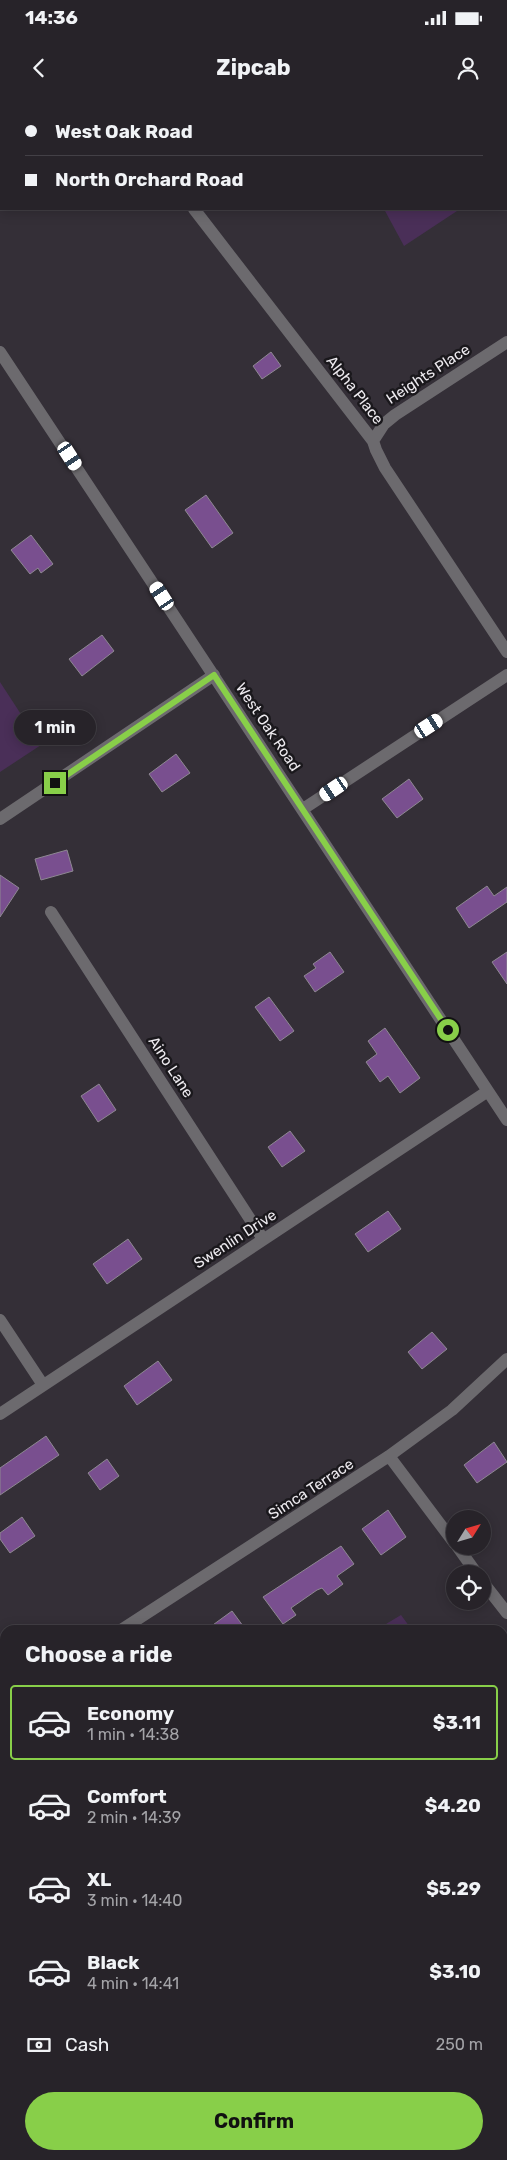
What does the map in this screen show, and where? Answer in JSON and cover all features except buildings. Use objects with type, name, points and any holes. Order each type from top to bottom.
[{"type":"street","name":"Alpha Place","points":[[195,210],[373,440],[385,468],[507,652]]},
{"type":"street","name":"Heights Place","points":[[373,440],[384,424],[395,415],[507,342]]},
{"type":"street","name":"West Oak Road","points":[[0,352],[507,1120]]},
{"type":"street","points":[[0,819],[214,675]]},
{"type":"street","points":[[303,809],[507,675]]},
{"type":"street","name":"Aino Lane","points":[[51,912],[263,1239]]},
{"type":"street","name":"Swenlin Drive","points":[[0,1414],[488,1092]]},
{"type":"street","points":[[0,1320],[43,1385]]},
{"type":"street","name":"Simca Terrace","points":[[129,1625],[389,1456],[452,1410],[507,1359]]},
{"type":"street","points":[[389,1456],[446,1532]]},
{"type":"street","points":[[491,1593],[507,1613]]},
{"type":"shaded area","points":[[385,210],[458,210],[404,246]]},
{"type":"shaded area","points":[[0,682],[41,745],[0,772]]},
{"type":"shaded area","points":[[401,1615],[408,1625],[384,1625]]},
{"type":"route","points":[[55,783],[214,675],[448,1030]]}]
